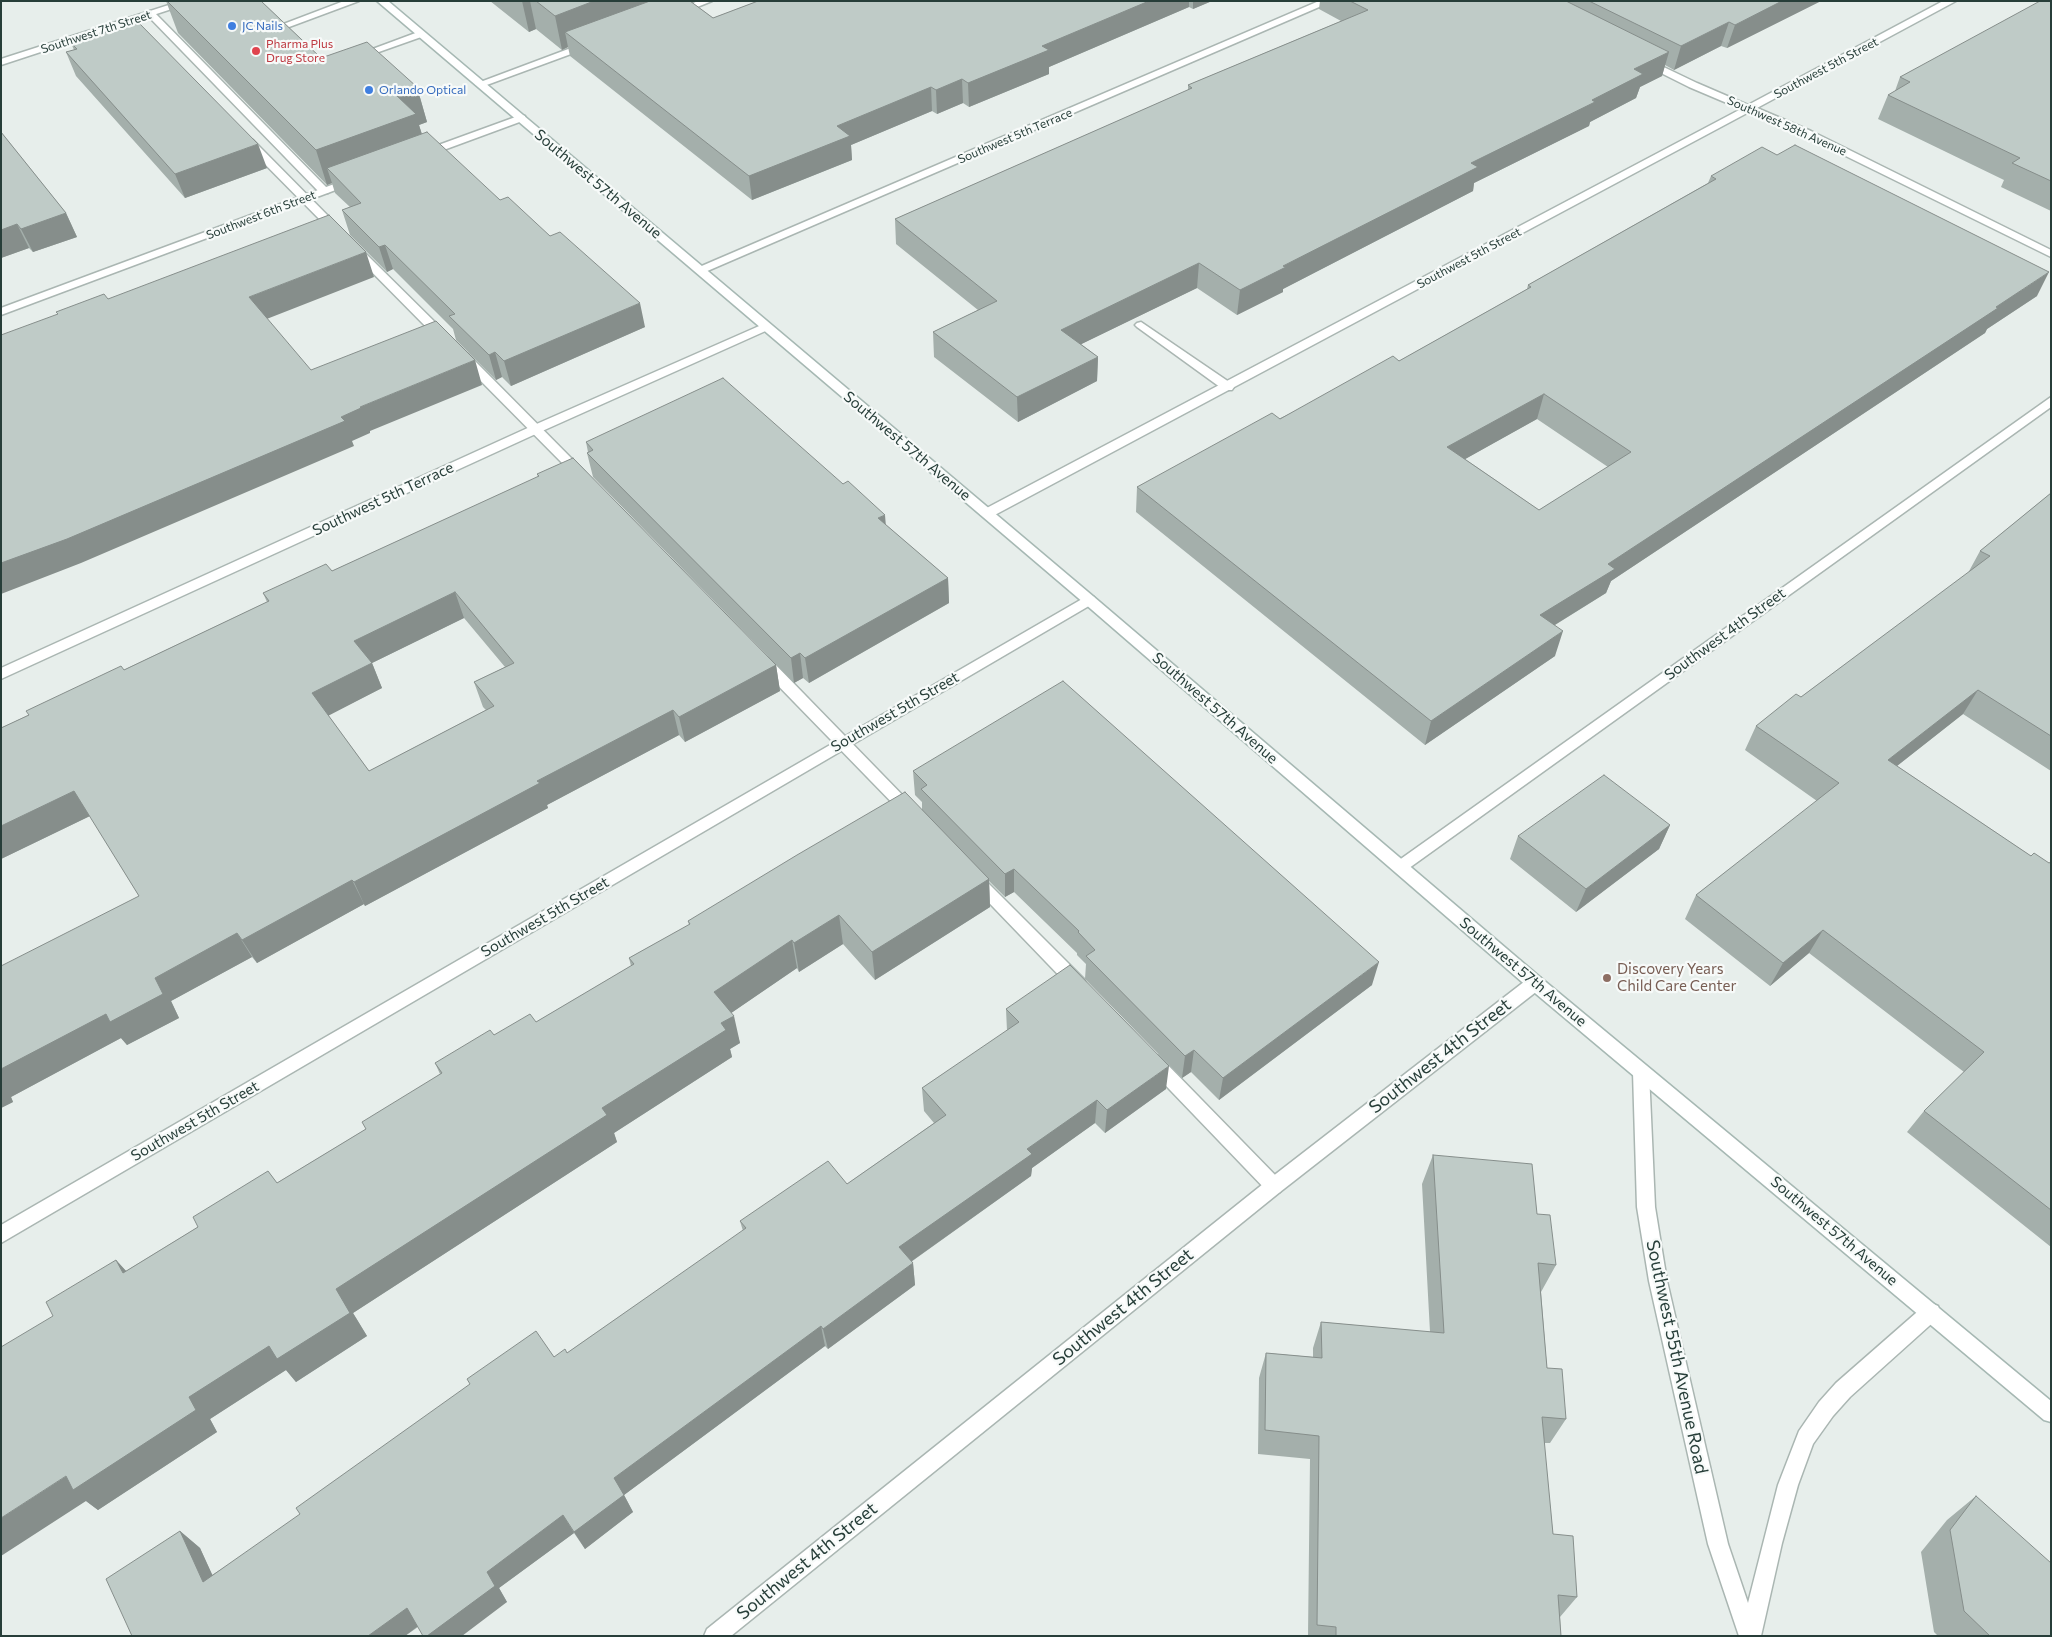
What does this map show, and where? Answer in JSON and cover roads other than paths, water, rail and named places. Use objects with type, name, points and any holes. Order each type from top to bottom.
[{"type":"street","name":"Southwest 7th Street","points":[[1,62],[191,1]]},
{"type":"street","points":[[278,28],[354,1]]},
{"type":"street","name":"Southwest 57th Avenue","points":[[382,1],[986,514],[1090,600],[1535,983],[2051,1413]]},
{"type":"street","points":[[671,14],[707,1]]},
{"type":"street","name":"Southwest 5th Terrace","points":[[701,270],[1328,1]]},
{"type":"street","name":"Southwest 5th Street","points":[[986,514],[1951,1]]},
{"type":"street","points":[[151,14],[324,191]]},
{"type":"street","points":[[131,20],[143,33]]},
{"type":"street","points":[[347,60],[421,34]]},
{"type":"street","points":[[480,84],[599,41]]},
{"type":"street","name":"Southwest 58th Avenue","points":[[1639,58],[1692,85],[1807,133],[2051,254]]},
{"type":"street","points":[[412,159],[520,118]]},
{"type":"street","points":[[239,132],[587,481]]},
{"type":"street","name":"Southwest 6th Street","points":[[1,312],[368,175]]},
{"type":"street","points":[[1142,325],[1228,387]]},
{"type":"street","name":"Southwest 5th Terrace","points":[[1,674],[536,429],[766,327]]},
{"type":"street","name":"Southwest 4th Street","points":[[1400,867],[2051,401]]},
{"type":"street","name":"Southwest 5th Street","points":[[1,1235],[1090,600]]},
{"type":"street","points":[[751,650],[917,820]]},
{"type":"street","points":[[966,869],[1089,996]]},
{"type":"street","name":"Southwest 4th Street","points":[[714,1636],[1274,1186],[1535,983]]},
{"type":"street","points":[[1144,1052],[1274,1186]]},
{"type":"street","name":"Southwest 55th Avenue Road","points":[[1641,1072],[1646,1206],[1658,1281],[1718,1544],[1750,1636]]},
{"type":"street","name":"Southwest 55th Avenue Road","points":[[1750,1636],[1788,1485],[1806,1438],[1826,1409],[1844,1390],[1930,1312]]},
{"type":"place","name":"JC Nails","points":[[232,26]]},
{"type":"place","name":"Pharma Plus Drug Store","points":[[256,51]]},
{"type":"place","name":"Orlando Optical","points":[[369,90]]},
{"type":"place","name":"Discovery Years Child Care Center","points":[[1607,978]]}]
